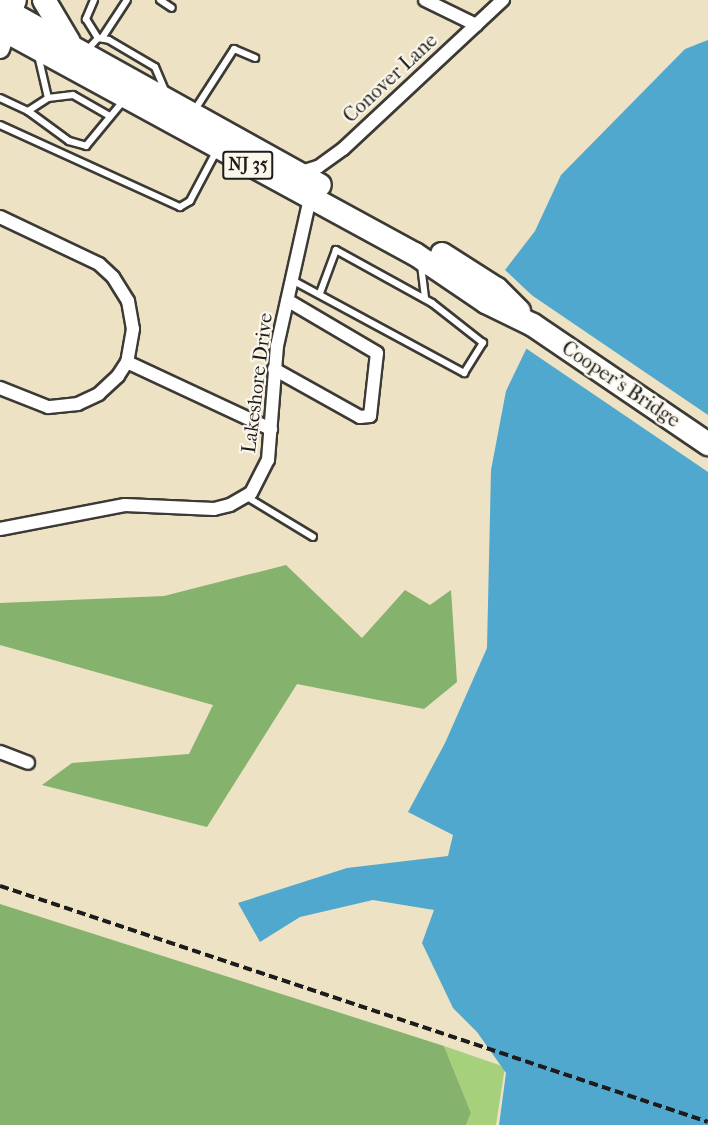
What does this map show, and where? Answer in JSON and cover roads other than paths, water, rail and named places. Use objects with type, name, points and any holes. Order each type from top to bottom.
[{"type":"highway","points":[[44,0],[89,44]]},
{"type":"highway","name":"NJ 35","points":[[6,21],[89,44],[167,100],[462,266],[497,289],[533,325]]},
{"type":"highway","name":"NJ 35","points":[[6,21],[36,48],[420,258],[486,302],[533,325]]},
{"type":"highway","name":"Cooper's Bridge","points":[[533,325],[708,444]]},
{"type":"street","points":[[425,0],[476,25]]},
{"type":"street","name":"Conover Lane","points":[[297,174],[324,164],[502,0]]},
{"type":"street","name":"Lakeshore Drive","points":[[247,497],[265,472],[271,429],[274,369],[310,198]]},
{"type":"street","points":[[0,217],[99,264],[113,277],[128,301],[133,329],[127,363],[99,394],[78,404],[48,406],[0,388]]},
{"type":"street","points":[[274,369],[360,417],[370,416],[377,353],[287,300]]},
{"type":"street","points":[[127,363],[271,429]]},
{"type":"street","points":[[0,529],[125,505],[214,509],[247,497]]},
{"type":"street","points":[[0,752],[28,763]]},
{"type":"lane","points":[[89,44],[86,19],[94,0]]},
{"type":"lane","points":[[89,44],[127,0]]},
{"type":"lane","points":[[160,0],[172,8]]},
{"type":"lane","points":[[36,48],[48,98]]},
{"type":"lane","points":[[192,114],[234,49],[255,58]]},
{"type":"lane","points":[[28,111],[48,98],[73,95],[108,115]]},
{"type":"lane","points":[[0,98],[28,111],[69,141],[86,146],[108,115],[126,99]]},
{"type":"lane","points":[[0,125],[180,207],[190,201],[218,149]]},
{"type":"lane","points":[[292,280],[320,293],[393,338],[464,373],[483,343],[425,299],[336,250],[320,293]]},
{"type":"lane","points":[[420,258],[425,299]]},
{"type":"lane","points":[[247,497],[313,537]]},
{"type":"water","points":[[708,40],[708,1125],[499,1125],[506,1073],[477,1032],[453,1008],[422,943],[434,910],[373,900],[300,917],[260,942],[238,903],[347,868],[448,856],[453,835],[408,812],[445,743],[487,648],[491,470],[506,391],[531,339],[540,303],[505,270],[535,231],[561,175],[685,49]]},
{"type":"railway","points":[[0,886],[708,1122]]}]
